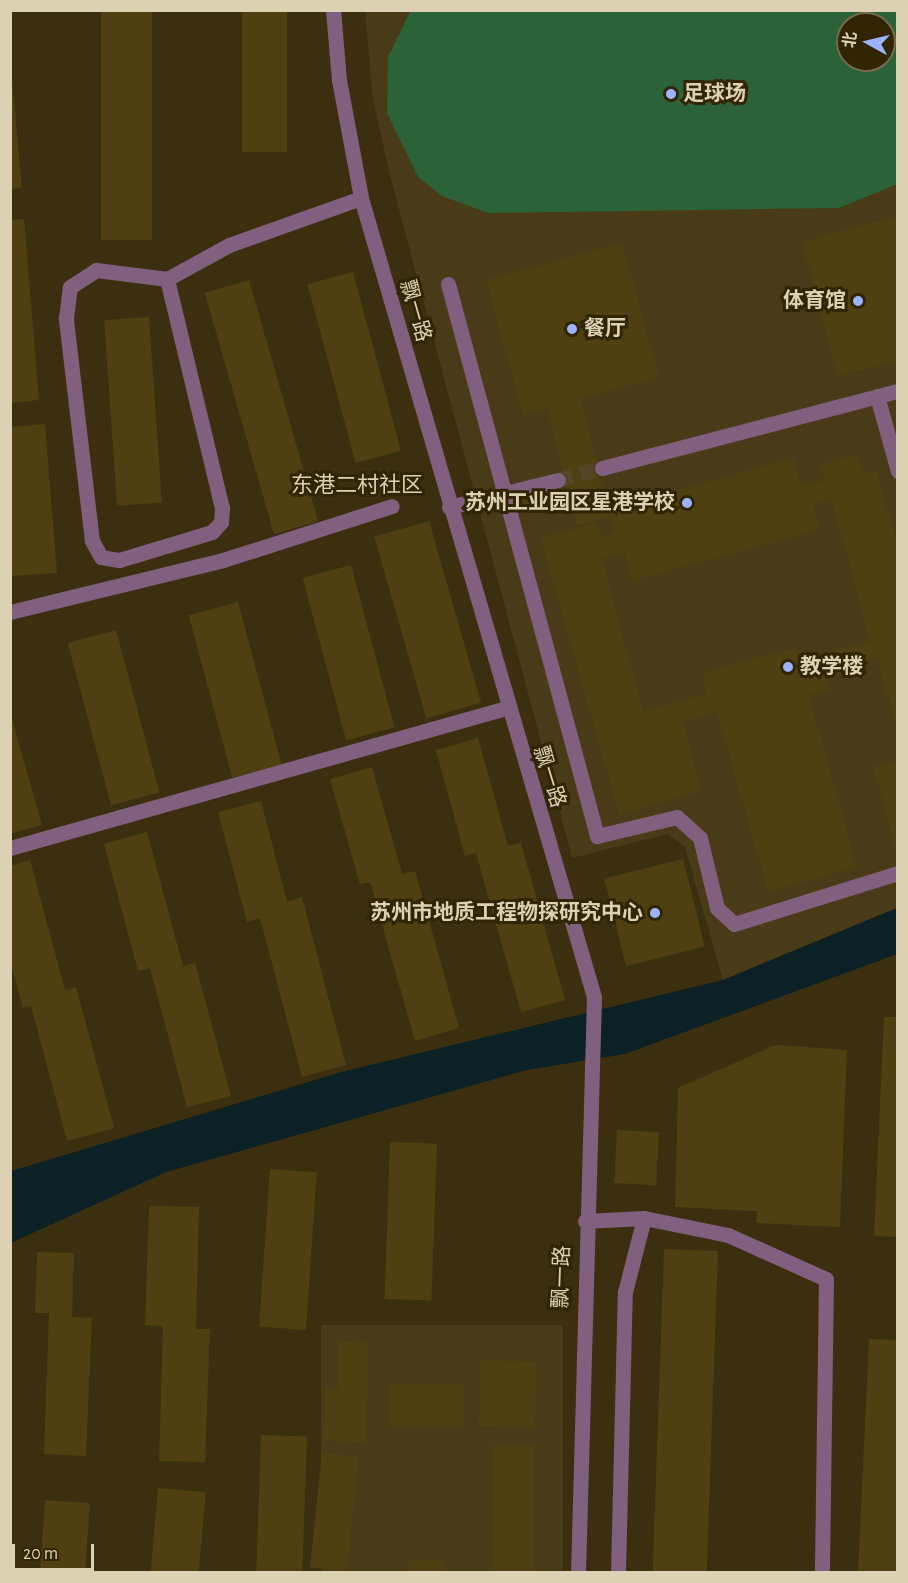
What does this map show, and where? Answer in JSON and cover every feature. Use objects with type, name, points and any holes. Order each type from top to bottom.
[{"type":"street","name":"飘一路","points":[[333,10],[339,80],[361,198],[506,708],[594,997],[585,1221],[578,1572]]},
{"type":"street","points":[[167,279],[221,522],[212,532],[119,560],[101,557],[92,541],[65,302],[70,286],[96,270],[167,279],[229,245],[361,198]]},
{"type":"street","points":[[448,284],[597,836],[677,817],[700,838],[717,908],[734,924],[897,873]]},
{"type":"street","points":[[602,468],[897,391]]},
{"type":"street","points":[[877,396],[897,471]]},
{"type":"street","points":[[449,507],[558,480]]},
{"type":"street","points":[[10,612],[223,560],[392,506]]},
{"type":"street","points":[[10,848],[506,708]]},
{"type":"street","points":[[585,1221],[644,1218],[728,1235],[826,1279],[822,1572]]},
{"type":"street","points":[[618,1572],[625,1292],[644,1218]]},
{"type":"shaded area","name":"苏州工业园区星港学校","points":[[365,11],[897,11],[897,908],[723,980],[685,847],[668,834],[572,858],[389,172],[372,94]]},
{"type":"shaded area","points":[[321,1325],[563,1325],[563,1572],[321,1572]]},
{"type":"green space","points":[[411,10],[897,11],[897,184],[839,208],[488,213],[442,196],[418,177],[387,113],[388,57]]},
{"type":"water","points":[[897,908],[897,954],[625,1054],[527,1070],[166,1172],[11,1243],[11,1171],[345,1071],[723,980]]},
{"type":"building","points":[[101,10],[152,10],[152,240],[101,240]]},
{"type":"building","points":[[242,10],[287,10],[287,152],[242,152]]},
{"type":"building","points":[[10,58],[22,188],[10,189]]},
{"type":"building","name":"体育馆","points":[[898,216],[898,360],[838,376],[802,242]]},
{"type":"building","points":[[24,219],[39,400],[10,403],[10,220]]},
{"type":"building","name":"餐厅","points":[[622,243],[659,377],[581,399],[609,517],[576,525],[548,408],[523,415],[486,280]]},
{"type":"building","points":[[353,272],[401,451],[355,463],[308,284]]},
{"type":"building","points":[[249,280],[318,521],[274,534],[205,293]]},
{"type":"building","points":[[149,317],[162,503],[117,506],[104,320]]},
{"type":"building","points":[[45,424],[57,573],[10,576],[10,427]]},
{"type":"building","name":"教学楼","points":[[857,454],[863,474],[876,470],[898,545],[898,730],[877,659],[825,674],[829,690],[809,695],[857,867],[768,892],[717,712],[683,722],[702,791],[619,814],[541,538],[597,522],[601,537],[615,533],[609,510],[793,458],[801,486],[824,480],[820,465]],"holes":[[[832,499],[870,641],[799,660],[795,648],[702,673],[707,694],[643,711],[602,559],[625,553],[632,581],[820,530],[813,504]]]},
{"type":"building","points":[[429,521],[481,703],[426,718],[374,537]]},
{"type":"building","points":[[351,565],[394,727],[346,740],[303,578]]},
{"type":"building","points":[[238,602],[281,764],[232,777],[189,615]]},
{"type":"building","points":[[116,630],[159,792],[111,805],[68,643]]},
{"type":"building","points":[[10,712],[42,825],[10,834]]},
{"type":"building","points":[[478,738],[508,846],[521,843],[565,1000],[521,1012],[476,853],[465,856],[436,750]]},
{"type":"building","points":[[898,760],[898,851],[897,852],[873,767]]},
{"type":"building","points":[[372,767],[402,874],[415,871],[459,1028],[415,1041],[370,882],[360,884],[330,779]]},
{"type":"building","points":[[261,801],[287,902],[302,897],[346,1065],[302,1077],[260,918],[247,922],[218,812]]},
{"type":"building","points":[[147,832],[183,966],[195,963],[231,1096],[187,1107],[150,968],[138,971],[104,844]]},
{"type":"building","name":"苏州市地质工程物探研究中心","points":[[683,859],[705,946],[626,966],[604,879]]},
{"type":"building","points":[[30,860],[65,990],[76,987],[114,1128],[67,1141],[31,1006],[23,1008],[10,961],[10,866]]},
{"type":"building","points":[[884,1017],[898,1017],[898,1237],[874,1236]]},
{"type":"building","points":[[775,1045],[847,1050],[840,1227],[756,1223],[757,1211],[675,1207],[678,1088]]},
{"type":"building","points":[[617,1130],[659,1132],[656,1185],[614,1183]]},
{"type":"building","points":[[390,1142],[437,1144],[431,1301],[385,1299]]},
{"type":"building","points":[[270,1169],[317,1172],[306,1330],[259,1327]]},
{"type":"building","points":[[149,1206],[199,1207],[196,1329],[210,1329],[205,1462],[159,1461],[163,1326],[145,1325]]},
{"type":"building","points":[[664,1249],[718,1251],[707,1572],[653,1572]]},
{"type":"building","points":[[37,1252],[74,1253],[72,1317],[92,1318],[86,1456],[44,1454],[49,1313],[35,1313]]},
{"type":"building","points":[[869,1339],[898,1340],[898,1572],[858,1572]]},
{"type":"building","points":[[339,1342],[369,1343],[366,1442],[323,1441],[325,1389],[338,1389]]},
{"type":"building","points":[[481,1360],[537,1362],[535,1428],[479,1426]]},
{"type":"building","points":[[390,1383],[464,1383],[464,1427],[390,1427]]},
{"type":"building","points":[[261,1435],[307,1437],[302,1572],[256,1572]]},
{"type":"building","points":[[493,1445],[535,1445],[535,1572],[493,1572]]},
{"type":"building","points":[[322,1453],[359,1457],[347,1571],[310,1567]]},
{"type":"building","points":[[158,1488],[206,1492],[199,1572],[151,1572]]},
{"type":"building","points":[[45,1500],[90,1503],[85,1572],[40,1572]]},
{"type":"building","points":[[407,1561],[443,1561],[443,1572],[407,1572]]},
{"type":"tunnel","points":[[558,480],[602,468]]},
{"type":"place","name":"足球场","points":[[671,94]]},
{"type":"place","name":"体育馆","points":[[858,301]]},
{"type":"place","name":"餐厅","points":[[572,329]]},
{"type":"place","name":"苏州工业园区星港学校","points":[[687,503]]},
{"type":"place","name":"教学楼","points":[[788,667]]},
{"type":"place","name":"苏州市地质工程物探研究中心","points":[[655,913]]},
{"type":"district","name":"东港二村社区","points":[[357,486]]}]
